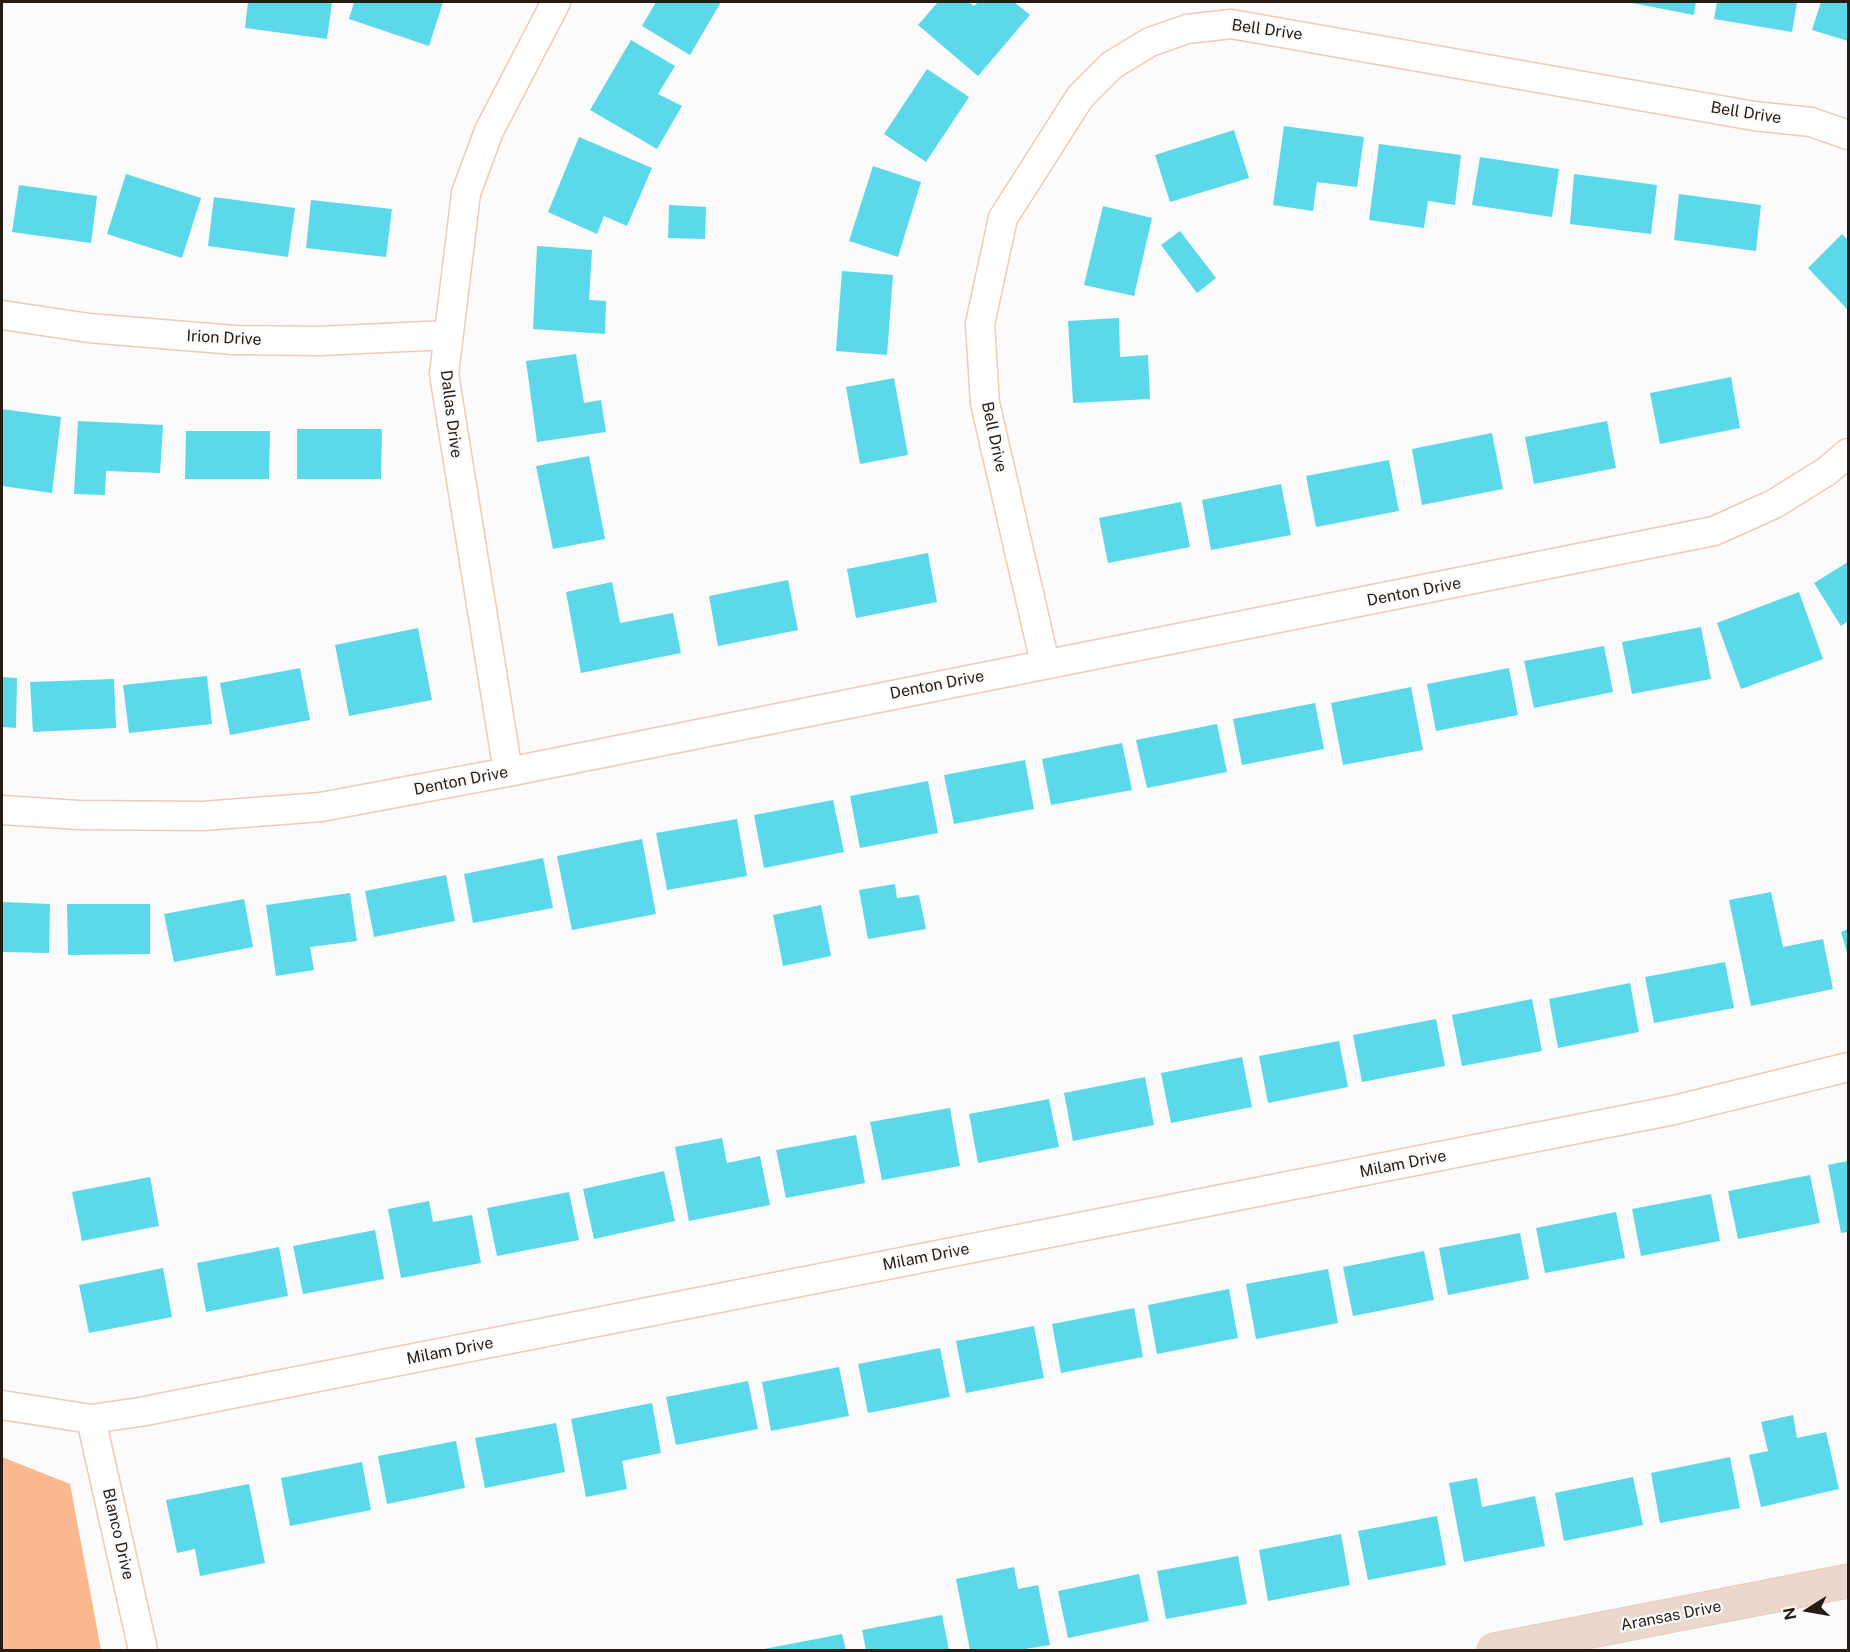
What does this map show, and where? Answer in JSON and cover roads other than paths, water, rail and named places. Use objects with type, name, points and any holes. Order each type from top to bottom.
[{"type":"street","name":"Dallas Drive","points":[[508,772],[444,374],[466,193],[489,131],[556,2]]},
{"type":"street","name":"Bell Drive","points":[[1045,663],[985,403],[980,324],[1003,218],[1080,97],[1112,65],[1150,42],[1186,29],[1230,24],[1754,116],[1811,122],[1848,135]]},
{"type":"street","name":"Irion Drive","points":[[2,315],[88,328],[234,340],[320,341],[448,335]]},
{"type":"street","name":"Denton Drive","points":[[2,810],[79,815],[203,816],[321,807],[508,772],[1714,531],[1773,504],[1827,471],[1848,453]]},
{"type":"street","name":"Milam Drive","points":[[2,1405],[91,1419],[140,1412],[1662,1113],[1740,1096],[1848,1067]]},
{"type":"street","name":"Blanco Drive","points":[[91,1419],[143,1650]]},
{"type":"street","name":"Aransas Drive","points":[[1494,1650],[1848,1581]]}]
